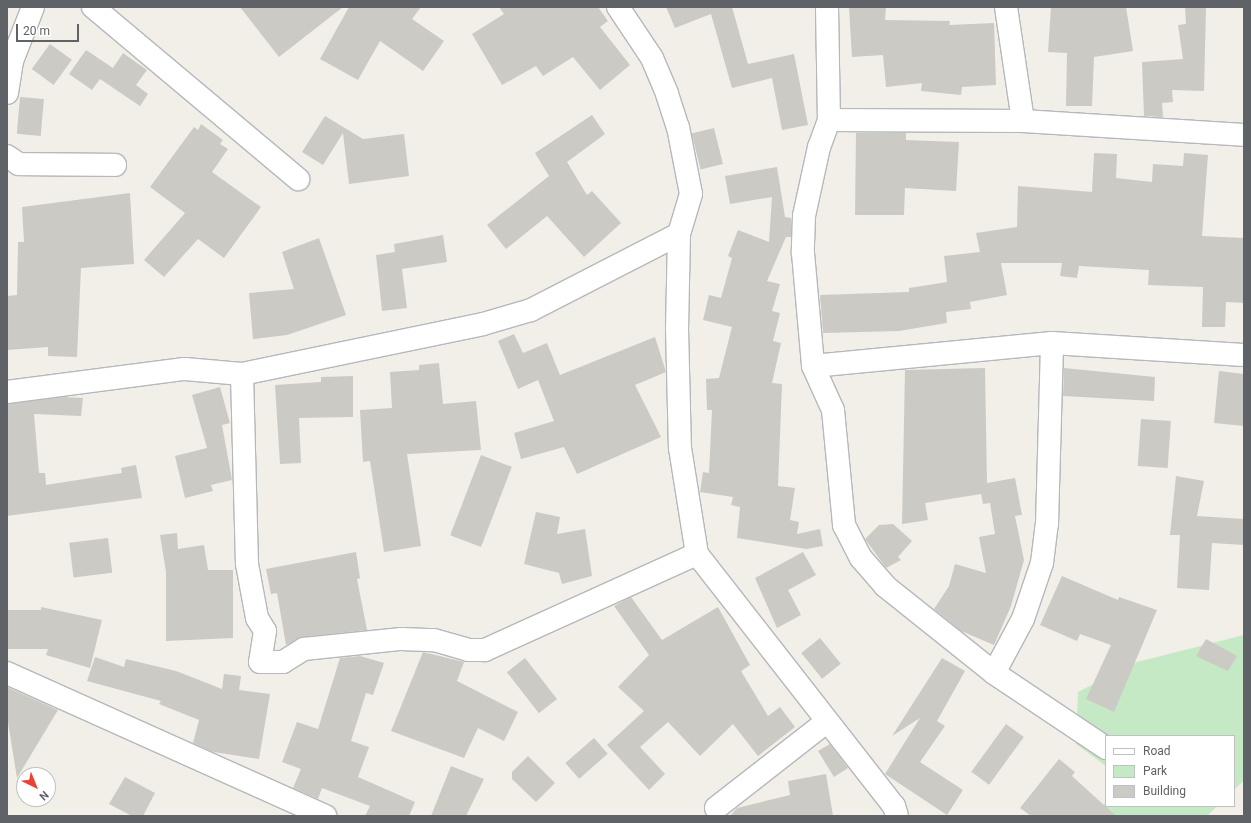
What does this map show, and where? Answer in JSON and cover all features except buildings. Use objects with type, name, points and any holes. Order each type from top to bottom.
[{"type":"street","points":[[7,93],[12,61],[33,7]]},
{"type":"street","points":[[93,7],[298,179]]},
{"type":"street","points":[[618,7],[652,58],[678,127],[691,194],[679,234],[677,328],[680,448],[697,554],[826,722],[894,806],[897,816]]},
{"type":"street","points":[[827,7],[829,120],[819,147],[804,216],[803,253],[813,366],[833,410],[844,525],[861,558],[885,586],[994,673],[1105,747]]},
{"type":"street","points":[[1006,7],[1024,121]]},
{"type":"street","points":[[829,120],[1024,121],[1244,135]]},
{"type":"street","points":[[7,156],[19,164],[115,165]]},
{"type":"street","points":[[7,392],[185,368],[242,374],[483,324],[531,310],[679,234]]},
{"type":"street","points":[[813,366],[1052,343],[1244,355]]},
{"type":"street","points":[[994,673],[1023,619],[1042,563],[1047,524],[1052,343]]},
{"type":"street","points":[[242,374],[247,564],[257,618],[265,631],[260,662],[283,662],[304,649],[401,639],[434,640],[468,650],[485,650],[697,554]]},
{"type":"street","points":[[7,673],[325,816]]},
{"type":"street","points":[[716,808],[826,722]]},
{"type":"green space","points":[[1244,635],[1244,780],[1235,789],[1235,735],[1105,735],[1105,765],[1076,744],[1078,692],[1137,662]]},
{"type":"green space","points":[[1105,803],[1105,807],[1216,807],[1207,816],[1095,816]]}]
